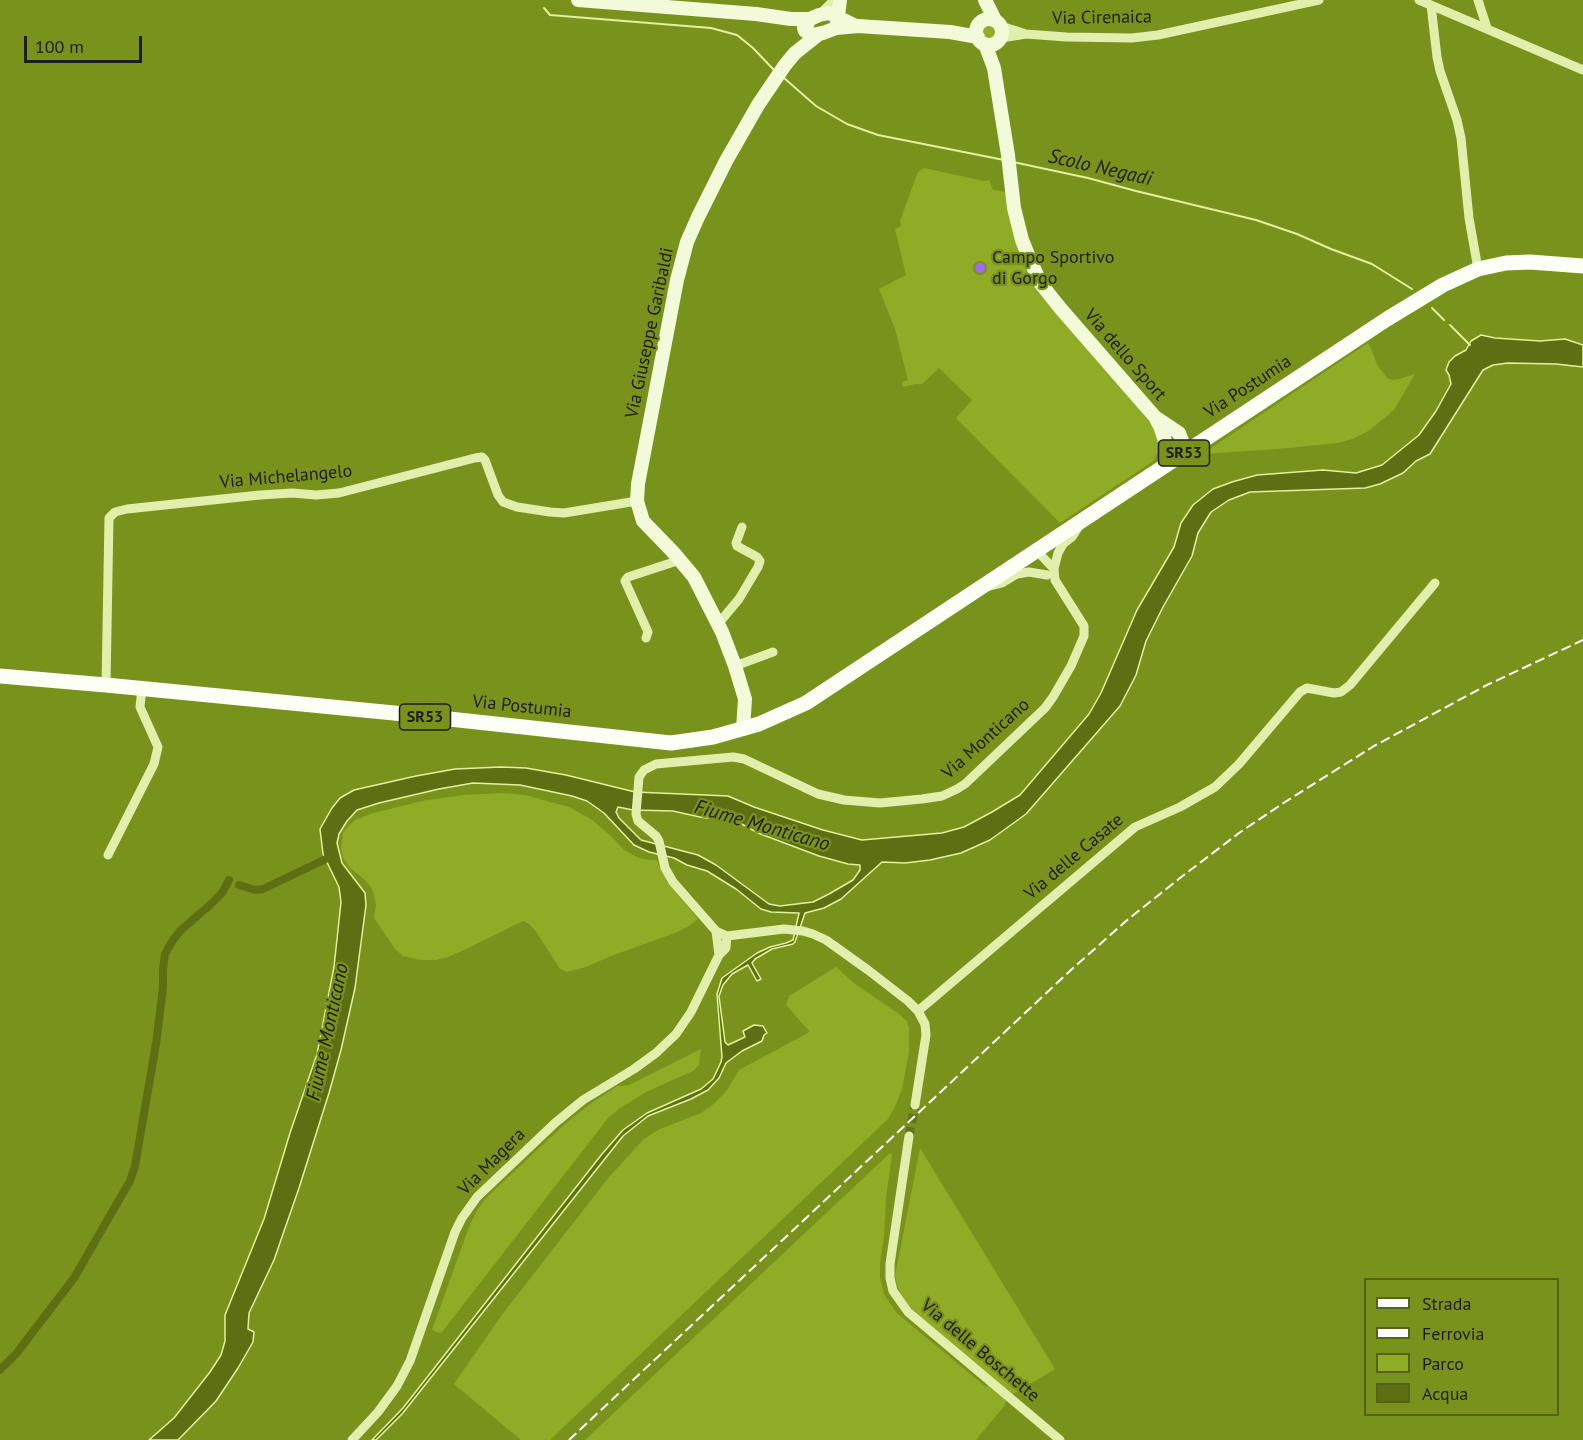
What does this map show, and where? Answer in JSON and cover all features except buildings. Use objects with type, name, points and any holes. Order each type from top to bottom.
[{"type":"main road","name":"Via Postumia","points":[[106,685],[671,743],[713,738],[752,726],[806,703],[1431,291],[1478,269],[1506,263],[1530,262],[1583,266]]},
{"type":"main road","name":"SR53","points":[[0,676],[106,685]]},
{"type":"street","points":[[578,0],[756,14],[810,23],[829,13],[836,15],[837,24]]},
{"type":"street","points":[[795,53],[810,23],[834,0]]},
{"type":"street","points":[[837,24],[840,0]]},
{"type":"street","name":"Via dello Sport","points":[[983,0],[1008,155],[1014,208],[1022,240],[1031,262],[1041,284],[1061,309],[1155,417],[1179,434]]},
{"type":"street","name":"Via Cirenaica","points":[[989,32],[1132,38],[1158,35],[1319,0]]},
{"type":"street","points":[[1419,0],[1583,70]]},
{"type":"street","points":[[1478,0],[1486,28]]},
{"type":"street","points":[[1431,5],[1440,71],[1461,138],[1469,218],[1478,269]]},
{"type":"street","points":[[810,23],[812,35],[819,34]]},
{"type":"street","points":[[795,53],[819,34],[837,24],[950,32],[989,32]]},
{"type":"street","name":"Via Giuseppe Garibaldi","points":[[637,501],[638,484],[687,242],[726,161],[758,105],[795,53]]},
{"type":"street","points":[[1155,417],[1167,447],[1165,466]]},
{"type":"street","points":[[1163,434],[1185,453]]},
{"type":"street","points":[[1185,453],[1179,434],[1211,436]]},
{"type":"street","name":"Via Michelangelo","points":[[106,685],[109,518],[115,512],[292,492],[316,495],[339,493],[482,457],[494,487],[503,502],[517,507],[564,513],[637,501]]},
{"type":"street","points":[[637,501],[644,521],[694,577],[718,624],[735,666],[752,726]]},
{"type":"street","points":[[979,589],[1002,583],[1017,574],[1029,572],[1052,575],[1063,544],[1072,537],[1082,521]]},
{"type":"street","points":[[718,624],[739,599],[760,561],[758,557],[737,546],[742,527]]},
{"type":"street","name":"Via Monticano","points":[[716,931],[673,882],[665,868],[659,841],[638,820],[636,814],[640,773],[656,764],[733,757],[744,759],[818,794],[844,800],[880,803],[922,799],[949,793],[965,784],[1045,708],[1071,666],[1084,636],[1084,626],[1036,551]]},
{"type":"street","points":[[646,638],[648,632],[625,581],[628,577],[680,560]]},
{"type":"street","name":"Via delle Casate","points":[[918,1011],[1135,826],[1180,807],[1215,787],[1239,764],[1300,692],[1307,688],[1334,693],[1341,692],[1350,685],[1435,583]]},
{"type":"street","points":[[735,666],[773,652]]},
{"type":"street","points":[[108,855],[154,764],[158,747],[140,706],[142,688]]},
{"type":"street","points":[[716,931],[727,936],[784,929],[798,930],[826,940],[900,994],[918,1011],[925,1024],[926,1035],[915,1105]]},
{"type":"street","points":[[716,931],[722,951],[741,935]]},
{"type":"street","name":"Via Magera","points":[[352,1440],[378,1412],[397,1386],[410,1361],[455,1232],[477,1197],[555,1123],[656,1053],[676,1034],[691,1012],[722,951],[727,936]]},
{"type":"street","name":"Via delle Boschette","points":[[909,1136],[890,1264],[893,1291],[908,1312],[1060,1440]]},
{"type":"green space","points":[[986,23],[992,23],[997,31],[995,37],[986,39],[981,34],[981,28]]},
{"type":"green space","points":[[924,168],[984,181],[989,180],[993,190],[1007,192],[1020,246],[1125,392],[1155,429],[1159,441],[1159,452],[1152,462],[1060,523],[956,418],[972,400],[939,368],[922,384],[903,387],[902,382],[908,380],[895,329],[879,289],[906,275],[895,229],[901,226],[900,221],[916,177],[918,172]]},
{"type":"green space","points":[[1368,343],[1377,365],[1387,378],[1399,379],[1415,374],[1394,410],[1370,430],[1353,439],[1338,443],[1202,454]]},
{"type":"green space","points":[[504,793],[525,795],[569,807],[591,819],[624,850],[639,858],[657,860],[668,883],[698,919],[675,933],[567,972],[560,969],[535,930],[523,921],[448,957],[421,960],[403,956],[395,949],[374,918],[376,905],[371,887],[349,867],[343,857],[341,849],[343,832],[355,820],[373,813],[422,801],[463,795]]},
{"type":"green space","points":[[836,967],[855,984],[907,1021],[909,1052],[902,1089],[887,1120],[550,1440],[521,1440],[454,1384],[501,1316],[609,1177],[650,1135],[701,1113],[715,1103],[727,1090],[739,1070],[808,1033],[809,1031],[786,1005],[789,996]]},
{"type":"green space","points":[[701,1049],[699,1065],[693,1071],[648,1091],[608,1118],[442,1332],[432,1330],[469,1227],[486,1198],[565,1124],[590,1104],[617,1086],[629,1085]]},
{"type":"green space","points":[[920,1148],[1055,1369],[1015,1393],[1011,1394],[925,1321],[899,1293],[895,1276]]},
{"type":"green space","points":[[890,1153],[892,1155],[880,1264],[880,1278],[884,1294],[898,1314],[986,1387],[989,1385],[1006,1400],[1005,1405],[976,1440],[585,1440]]},
{"type":"water","name":"Fiume Monticano","points":[[1481,335],[1540,341],[1565,339],[1583,345],[1583,367],[1508,363],[1493,365],[1483,370],[1430,454],[1416,461],[1403,473],[1380,484],[1365,488],[1250,492],[1229,500],[1211,512],[1198,533],[1192,556],[1146,641],[1136,675],[1120,706],[1026,814],[990,840],[961,853],[905,863],[882,862],[841,899],[824,908],[805,913],[793,944],[772,949],[755,959],[752,963],[761,979],[757,981],[748,965],[732,974],[723,985],[719,996],[725,1042],[728,1045],[745,1037],[743,1031],[754,1025],[763,1026],[767,1033],[762,1041],[742,1051],[726,1063],[719,1078],[708,1090],[648,1116],[623,1136],[402,1414],[376,1440],[372,1440],[403,1408],[623,1130],[647,1113],[701,1089],[713,1079],[722,1057],[717,994],[722,978],[757,953],[793,940],[799,913],[771,912],[761,909],[736,889],[707,871],[634,845],[604,813],[587,801],[572,796],[520,785],[473,783],[439,789],[357,810],[339,834],[337,843],[342,863],[365,893],[366,905],[355,988],[329,1093],[299,1188],[274,1260],[249,1313],[248,1329],[254,1332],[253,1342],[216,1401],[178,1440],[149,1440],[174,1418],[221,1355],[225,1341],[225,1315],[264,1219],[317,1054],[334,967],[341,902],[339,887],[323,854],[320,829],[340,798],[354,790],[455,769],[526,768],[635,792],[728,796],[823,830],[862,840],[942,833],[964,827],[1020,795],[1089,714],[1101,693],[1137,610],[1174,547],[1181,523],[1193,505],[1213,489],[1257,475],[1323,470],[1356,473],[1382,465],[1419,435],[1451,384],[1446,370],[1449,362],[1466,350],[1471,341]],"holes":[[[618,807],[633,810],[673,811],[738,822],[758,833],[819,856],[860,865],[860,870],[853,880],[813,902],[780,906],[769,904],[716,865],[698,855],[641,840],[616,812]]]},
{"type":"waterway","name":"Scolo Negadi","points":[[544,8],[550,15],[711,28],[737,35],[774,70]]},
{"type":"waterway","name":"Scolo Negadi","points":[[784,78],[816,106],[847,124],[878,135],[1004,160]]},
{"type":"waterway","name":"Scolo Negadi","points":[[1013,162],[1088,178],[1256,220],[1372,264],[1412,289]]},
{"type":"waterway","name":"Scolo Negadi","points":[[1432,308],[1444,320]]},
{"type":"waterway","name":"Scolo Negadi","points":[[1450,325],[1470,345]]},
{"type":"waterway","points":[[239,885],[255,890],[263,889],[330,857]]},
{"type":"waterway","points":[[0,1370],[16,1354],[74,1278],[130,1181],[135,1166],[156,1044],[165,954],[181,930],[222,893],[229,880]]},
{"type":"tunnel","points":[[909,1136],[915,1105]]},
{"type":"railway","points":[[569,1440],[1072,969],[1126,921],[1180,878],[1239,833],[1374,746],[1487,685],[1583,640]]},
{"type":"place","name":"Campo Sportivo di Gorgo","points":[[980,268]]}]
